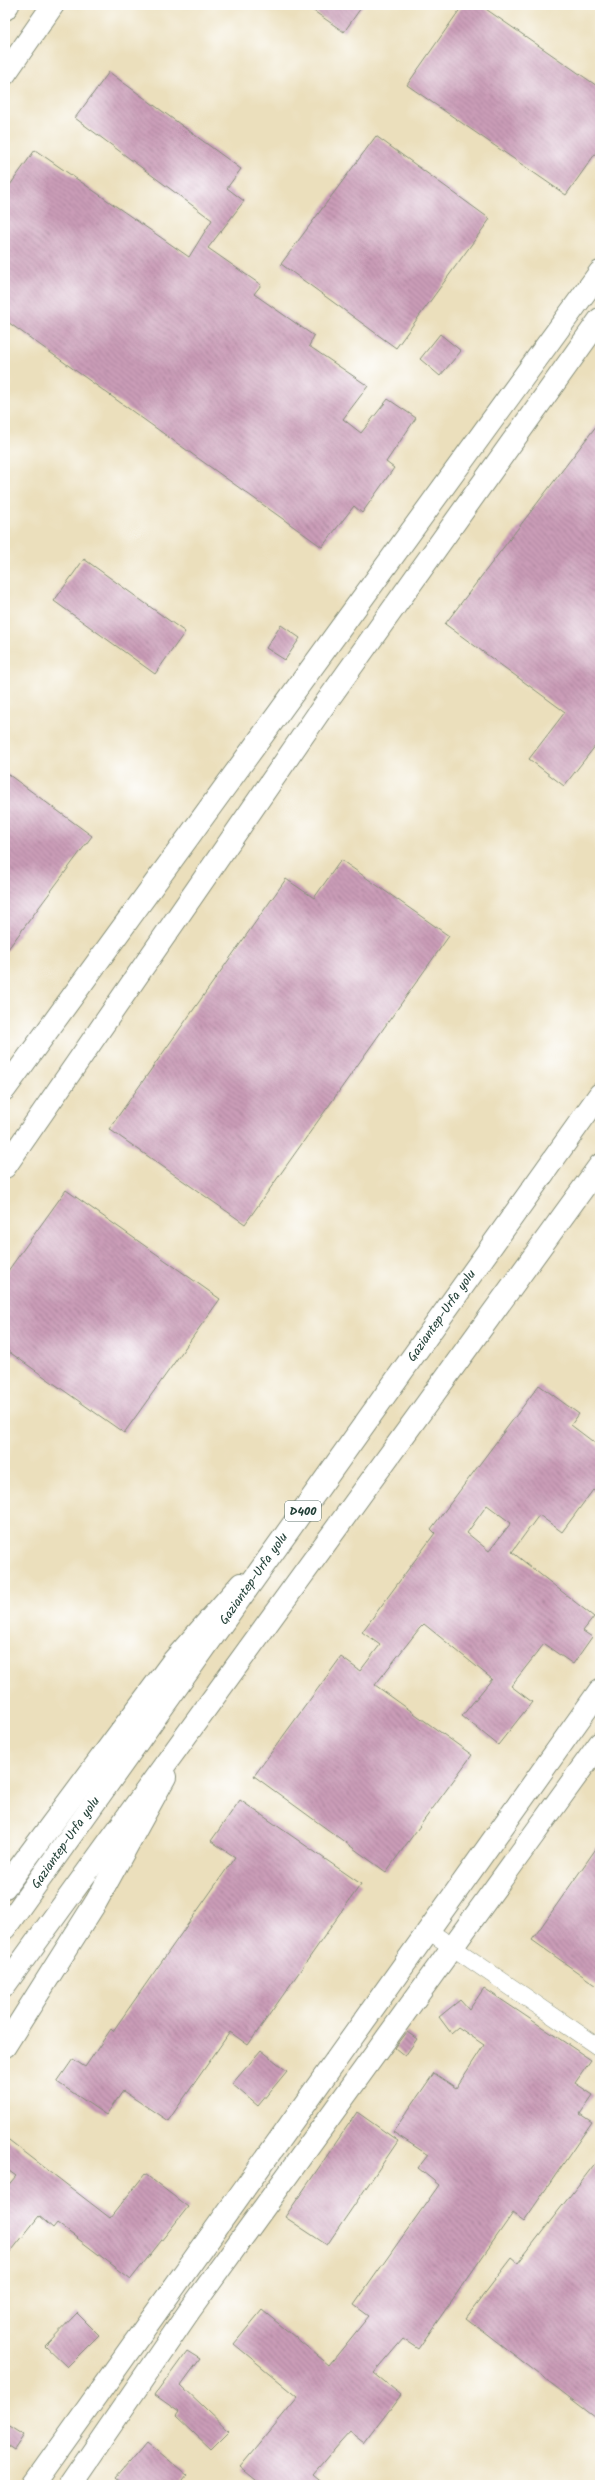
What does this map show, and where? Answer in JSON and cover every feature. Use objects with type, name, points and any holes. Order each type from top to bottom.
[{"type":"main road","points":[[5,9],[8,5]]},
{"type":"main road","points":[[5,74],[53,5]]},
{"type":"main road","points":[[5,1090],[600,272]]},
{"type":"main road","points":[[5,1167],[320,711],[600,319]]},
{"type":"main road","name":"Gaziantep-Urfa yolu","points":[[5,1928],[600,1094]]},
{"type":"main road","name":"D400","points":[[5,1984],[600,1166]]},
{"type":"main road","points":[[5,1887],[173,1661],[293,1524]]},
{"type":"main road","points":[[33,2485],[600,1690]]},
{"type":"main road","points":[[5,2046],[96,1902],[192,1727]]},
{"type":"main road","points":[[70,2485],[190,2310],[600,1742]]},
{"type":"street","points":[[429,1931],[600,2048]]},
{"type":"building","points":[[305,5],[363,5],[344,32]]},
{"type":"building","points":[[463,5],[480,5],[600,88],[600,147],[566,195],[407,85]]},
{"type":"building","points":[[109,72],[241,169],[227,188],[244,201],[208,248],[261,285],[254,294],[314,336],[309,346],[368,386],[343,419],[361,433],[388,399],[416,418],[386,462],[394,468],[362,513],[354,506],[322,547],[5,320],[5,192],[35,150],[189,257],[212,220],[75,118]]},
{"type":"building","points":[[376,136],[490,219],[396,348],[281,264]]},
{"type":"building","points":[[440,334],[461,351],[440,376],[420,359]]},
{"type":"building","points":[[600,421],[600,740],[564,786],[529,759],[565,712],[445,624]]},
{"type":"building","points":[[84,559],[185,632],[155,674],[54,601]]},
{"type":"building","points":[[281,625],[300,638],[285,660],[266,648]]},
{"type":"building","points":[[5,772],[92,836],[5,953]]},
{"type":"building","points":[[341,860],[449,936],[245,1224],[109,1129],[286,879],[314,898]]},
{"type":"building","points":[[66,1190],[220,1299],[124,1433],[5,1349],[5,1275]]},
{"type":"building","points":[[539,1385],[579,1414],[571,1425],[600,1447],[600,1495],[593,1490],[562,1532],[539,1515],[512,1552],[594,1617],[583,1631],[592,1637],[573,1664],[544,1644],[511,1686],[532,1702],[498,1745],[462,1716],[492,1679],[424,1624],[375,1685],[472,1755],[386,1872],[254,1776],[341,1657],[360,1671],[380,1645],[362,1632],[435,1533],[431,1529]],"holes":[[[487,1505],[511,1523],[489,1551],[467,1533]]]},
{"type":"building","points":[[240,1800],[361,1884],[248,2045],[230,2032],[168,2121],[123,2091],[106,2115],[57,2082],[73,2059],[85,2067],[111,2029],[113,2031],[235,1857],[211,1841]]},
{"type":"building","points":[[600,1843],[600,1988],[532,1940]]},
{"type":"building","points":[[484,1988],[591,2060],[575,2083],[593,2095],[580,2114],[592,2122],[524,2221],[513,2213],[418,2349],[403,2339],[374,2373],[401,2395],[364,2443],[350,2432],[313,2475],[325,2485],[262,2485],[240,2467],[298,2397],[234,2344],[262,2310],[329,2365],[369,2316],[354,2305],[439,2185],[418,2168],[428,2155],[393,2132],[434,2073],[456,2088],[484,2045],[458,2027],[451,2033],[439,2017],[460,2000],[469,2010]]},
{"type":"building","points":[[407,2032],[417,2039],[405,2056],[395,2048]]},
{"type":"building","points":[[261,2050],[287,2071],[258,2106],[232,2084]]},
{"type":"building","points":[[357,2112],[398,2141],[327,2245],[285,2217]]},
{"type":"building","points":[[5,2137],[110,2218],[145,2174],[188,2207],[131,2279],[57,2223],[53,2228],[39,2216],[5,2259],[5,2189],[16,2176],[5,2168]]},
{"type":"building","points":[[600,2157],[600,2421],[466,2318],[512,2258],[518,2263]]},
{"type":"building","points":[[77,2313],[99,2335],[67,2367],[45,2346]]},
{"type":"building","points":[[187,2351],[200,2359],[181,2385],[229,2431],[211,2449],[176,2416],[179,2412],[155,2395]]},
{"type":"building","points":[[5,2423],[24,2435],[14,2450],[5,2444]]},
{"type":"building","points":[[147,2442],[187,2475],[179,2485],[124,2485],[116,2478]]}]
